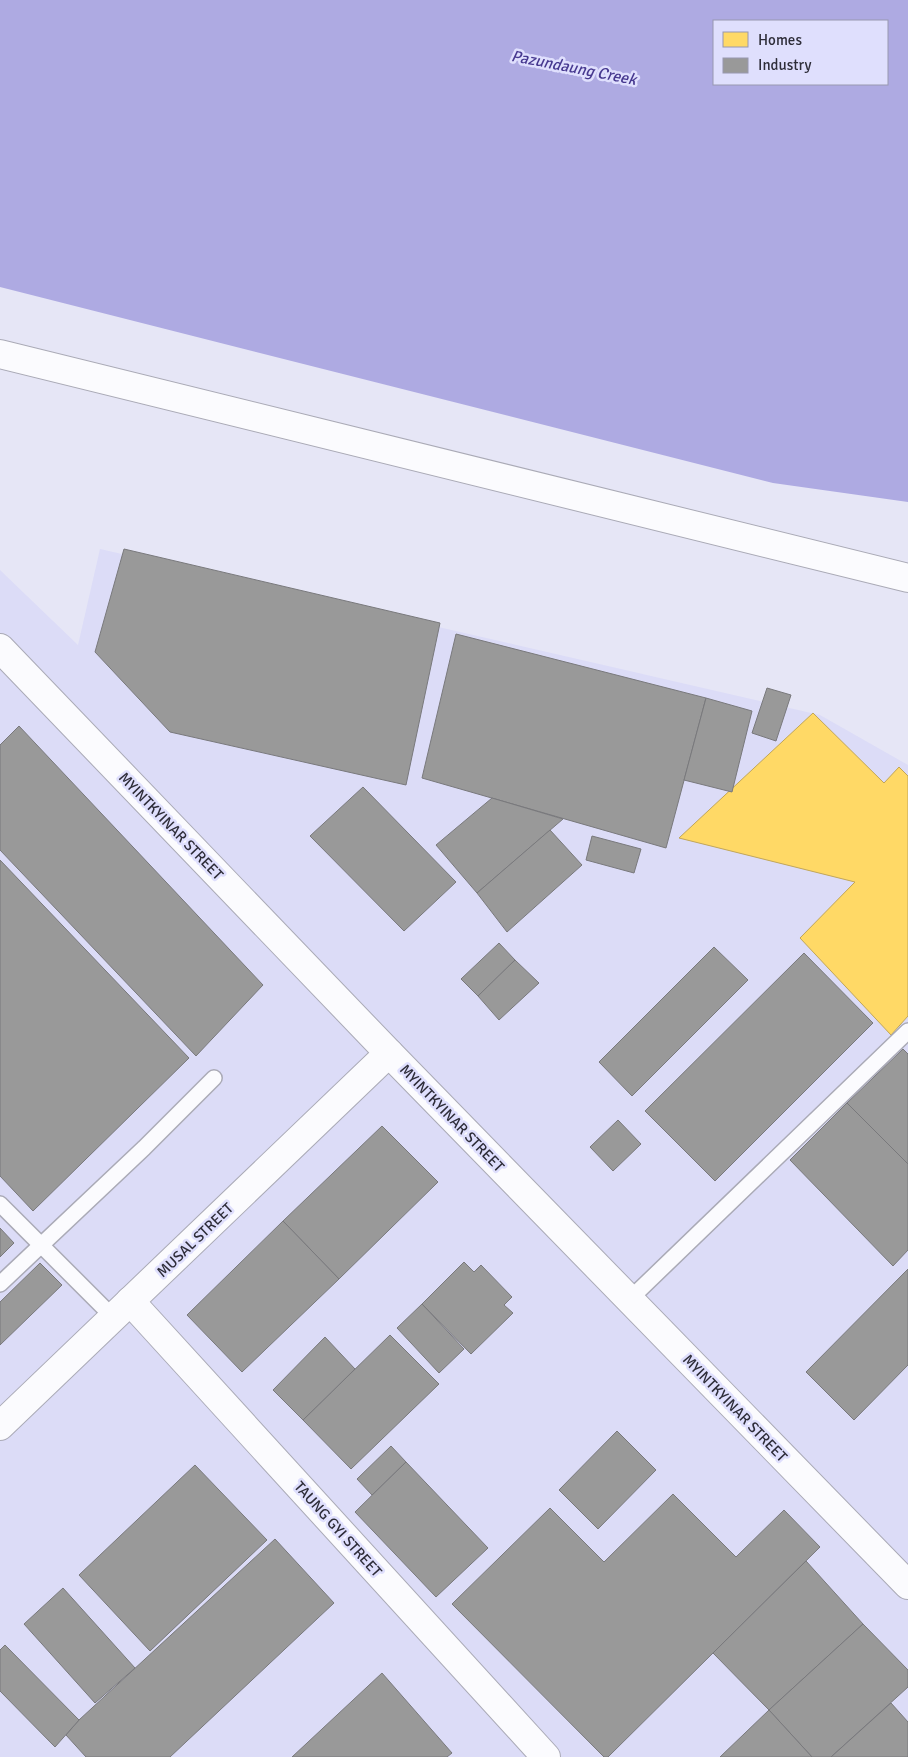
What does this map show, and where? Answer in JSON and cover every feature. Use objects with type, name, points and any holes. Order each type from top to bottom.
[{"type":"street","points":[[0,354],[908,578]]},
{"type":"street","name":"MYINTKYINAR STREET","points":[[0,648],[389,1053],[908,1585]]},
{"type":"street","name":"MUSAL STREET","points":[[0,1426],[389,1053]]},
{"type":"street","name":"TAUNG GYI STREET","points":[[122,1309],[546,1757]]},
{"type":"lane","points":[[629,1300],[908,1030]]},
{"type":"lane","points":[[0,1284],[144,1148],[214,1078]]},
{"type":"lane","points":[[0,1204],[41,1245],[122,1309]]},
{"type":"shaded area","points":[[100,549],[820,715],[908,765],[908,1757],[0,1757],[0,570],[78,645]]},
{"type":"water","name":"Pazundaung Creek","points":[[0,0],[908,0],[908,502],[773,483],[0,287]]},
{"type":"building: Homes","points":[[813,713],[884,783],[899,767],[908,776],[908,1016],[891,1035],[800,938],[855,882],[679,838]]},
{"type":"building: Industry","points":[[124,549],[440,623],[406,785],[170,732],[95,652]]},
{"type":"building: Industry","points":[[456,634],[706,698],[666,848],[422,778]]},
{"type":"building: Industry","points":[[767,688],[791,695],[776,741],[752,733]]},
{"type":"building: Industry","points":[[706,698],[752,711],[732,792],[684,780]]},
{"type":"building: Industry","points":[[19,726],[263,985],[196,1056],[0,850],[0,745]]},
{"type":"building: Industry","points":[[363,787],[456,882],[404,931],[310,836]]},
{"type":"building: Industry","points":[[492,798],[563,819],[477,893],[436,845]]},
{"type":"building: Industry","points":[[550,830],[582,865],[507,932],[477,893]]},
{"type":"building: Industry","points":[[592,836],[641,849],[634,873],[586,860]]},
{"type":"building: Industry","points":[[0,860],[189,1058],[33,1211],[0,1176]]},
{"type":"building: Industry","points":[[499,943],[515,960],[478,996],[461,979]]},
{"type":"building: Industry","points":[[714,947],[748,980],[632,1096],[599,1062]]},
{"type":"building: Industry","points":[[804,953],[873,1023],[715,1181],[645,1111]]},
{"type":"building: Industry","points":[[515,960],[539,983],[499,1020],[478,996]]},
{"type":"building: Industry","points":[[903,1049],[908,1054],[908,1164],[847,1103]]},
{"type":"building: Industry","points":[[847,1103],[908,1164],[908,1250],[893,1266],[790,1160]]},
{"type":"building: Industry","points":[[618,1120],[641,1144],[613,1171],[590,1147]]},
{"type":"building: Industry","points":[[382,1126],[438,1182],[339,1279],[283,1221]]},
{"type":"building: Industry","points":[[283,1221],[339,1279],[242,1372],[187,1315]]},
{"type":"building: Industry","points":[[0,1228],[14,1243],[0,1257]]},
{"type":"building: Industry","points":[[464,1262],[474,1272],[481,1265],[512,1297],[504,1305],[513,1313],[471,1354],[422,1304]]},
{"type":"building: Industry","points":[[40,1263],[62,1285],[0,1345],[0,1302]]},
{"type":"building: Industry","points":[[908,1269],[908,1365],[854,1420],[806,1372]]},
{"type":"building: Industry","points":[[422,1304],[464,1349],[439,1373],[397,1328]]},
{"type":"building: Industry","points":[[390,1335],[439,1384],[351,1469],[303,1420]]},
{"type":"building: Industry","points":[[325,1337],[355,1369],[303,1420],[273,1390]]},
{"type":"building: Industry","points":[[617,1431],[656,1470],[598,1529],[559,1490]]},
{"type":"building: Industry","points":[[391,1446],[406,1462],[372,1495],[357,1479]]},
{"type":"building: Industry","points":[[406,1462],[488,1548],[436,1597],[355,1512]]},
{"type":"building: Industry","points":[[195,1465],[267,1540],[150,1651],[79,1575]]},
{"type":"building: Industry","points":[[673,1494],[736,1557],[784,1510],[820,1547],[608,1757],[604,1757],[452,1604],[550,1508],[604,1562]]},
{"type":"building: Industry","points":[[275,1539],[334,1603],[170,1757],[86,1757],[66,1735],[79,1720]]},
{"type":"building: Industry","points":[[806,1561],[863,1624],[769,1710],[713,1653]]},
{"type":"building: Industry","points":[[63,1588],[135,1668],[95,1703],[24,1624]]},
{"type":"building: Industry","points":[[863,1624],[908,1670],[908,1687],[831,1757],[812,1757],[769,1710]]},
{"type":"building: Industry","points":[[5,1645],[79,1720],[55,1747],[0,1691],[0,1650]]},
{"type":"building: Industry","points":[[382,1673],[452,1753],[447,1757],[292,1757]]},
{"type":"building: Industry","points":[[891,1703],[908,1722],[908,1757],[831,1757]]},
{"type":"building: Industry","points":[[769,1710],[812,1757],[720,1757]]}]
